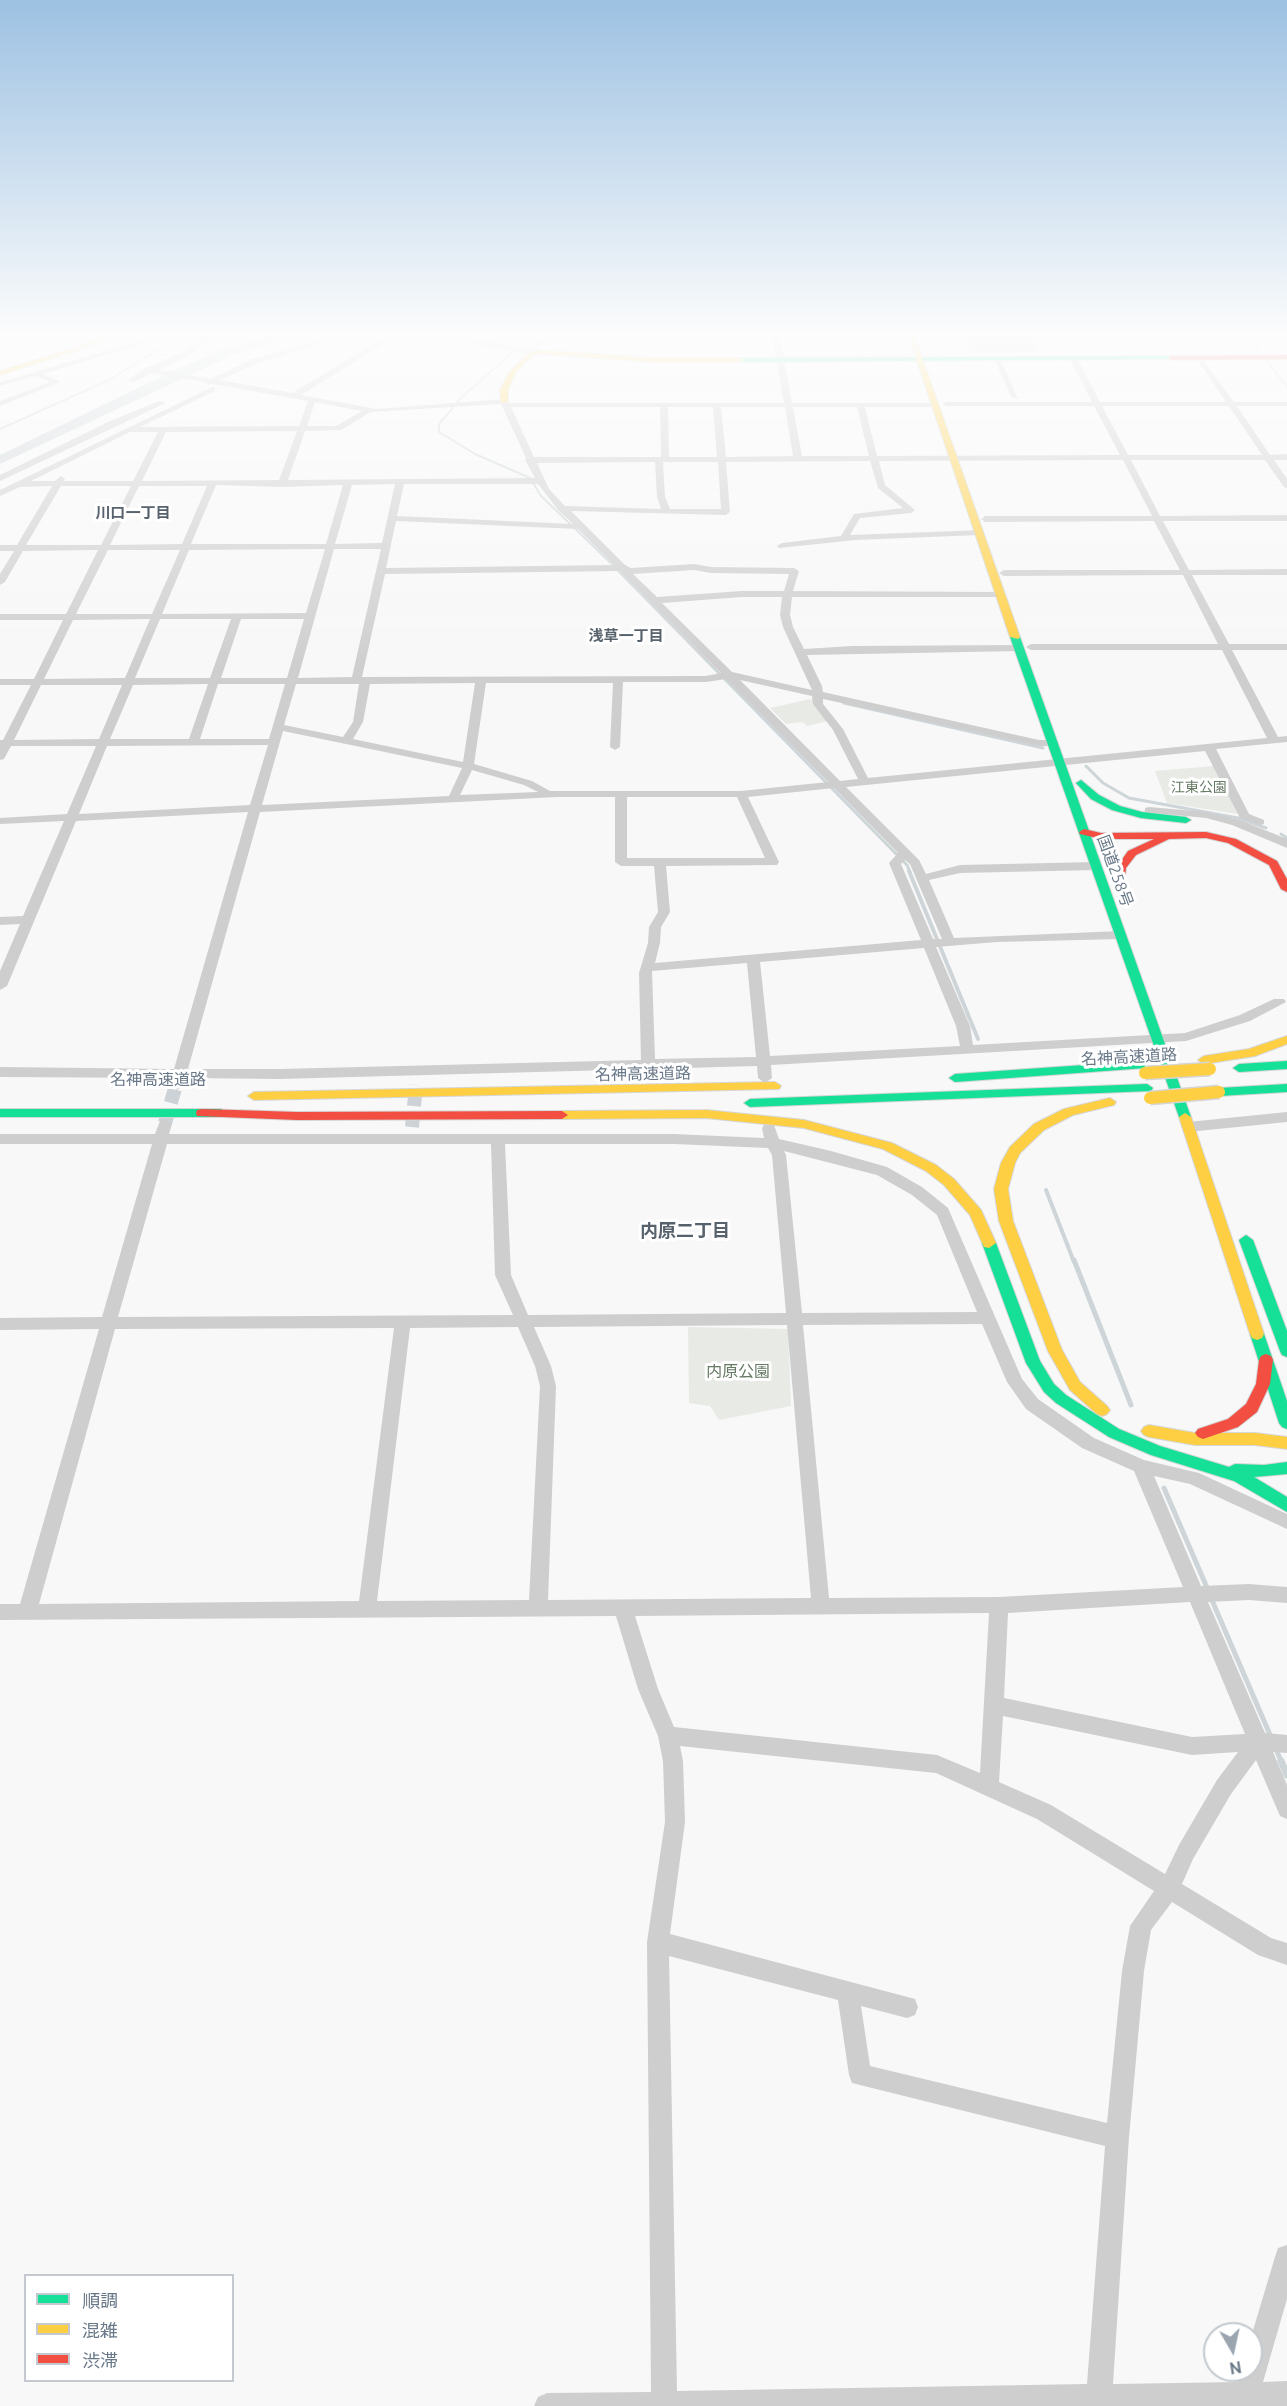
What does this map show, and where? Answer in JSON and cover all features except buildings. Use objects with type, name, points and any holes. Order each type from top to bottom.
[{"type":"main road","name":"国道258号","points":[[954,444],[985,519],[1004,573],[1052,743],[1081,783],[1104,834],[1121,892],[1121,868],[1132,853],[1160,839],[1192,834]]},
{"type":"main road","name":"国道258号","points":[[959,458],[979,532],[1000,594],[1025,648],[1063,760],[1095,866],[1199,1129],[1266,1360],[1287,1423]]},
{"type":"main road","points":[[1081,783],[1095,797],[1116,808],[1204,823],[1240,833],[1270,846],[1287,860]]},
{"type":"main road","points":[[1104,834],[1153,813]]},
{"type":"main road","points":[[1083,832],[1192,834],[1232,841],[1257,850],[1273,863],[1287,889]]},
{"type":"main road","name":"国道258号","points":[[1155,991],[1165,1039]]},
{"type":"main road","points":[[1207,1065],[1287,1040]]},
{"type":"main road","points":[[945,1080],[1207,1065],[1287,1065]]},
{"type":"main road","name":"名神高速道路","points":[[0,1113],[202,1113],[722,1104],[1149,1093],[1287,1082]]},
{"type":"main road","name":"名神高速道路","points":[[235,1096],[791,1086]]},
{"type":"main road","points":[[1217,1089],[1287,1088]]},
{"type":"main road","points":[[1149,1093],[1084,1107],[1039,1127],[1015,1150],[1008,1163],[1001,1190],[1006,1221],[1055,1351],[1075,1386],[1103,1411],[1138,1428],[1174,1437],[1255,1439],[1287,1443]]},
{"type":"main road","name":"名神高速道路","points":[[166,1097],[190,1097]]},
{"type":"main road","points":[[202,1113],[297,1116],[706,1114],[804,1124],[878,1143],[931,1168],[949,1182],[976,1213],[991,1247],[1033,1363],[1049,1388],[1061,1400],[1094,1422],[1137,1444],[1219,1468],[1257,1484],[1287,1504]]},
{"type":"main road","points":[[1240,1224],[1287,1350]]},
{"type":"main road","points":[[1174,1437],[1209,1432],[1243,1416],[1259,1396],[1266,1360]]},
{"type":"main road","points":[[1219,1468],[1264,1472],[1287,1468]]},
{"type":"street","points":[[0,478],[69,444]]},
{"type":"street","points":[[0,493],[102,444]]},
{"type":"street","points":[[0,757],[4,743],[38,682],[156,444]]},
{"type":"street","points":[[282,484],[295,444]]},
{"type":"street","points":[[522,444],[535,482],[561,508],[574,526],[657,600],[723,676],[902,856],[915,863],[923,878],[968,1048]]},
{"type":"street","points":[[663,444],[661,497],[667,512]]},
{"type":"street","points":[[561,508],[726,512],[721,444]]},
{"type":"street","points":[[796,444],[798,459]]},
{"type":"street","points":[[844,538],[857,516],[911,510],[881,486],[870,444]]},
{"type":"street","points":[[1118,444],[1274,740]]},
{"type":"street","points":[[1260,444],[1287,485]]},
{"type":"street","points":[[529,460],[1287,457]]},
{"type":"street","points":[[0,582],[58,484],[69,461]]},
{"type":"street","points":[[20,484],[535,482]]},
{"type":"street","points":[[178,1079],[348,483]]},
{"type":"street","points":[[346,741],[358,722],[361,681],[393,518],[393,505],[400,483]]},
{"type":"street","points":[[0,986],[212,484]]},
{"type":"street","points":[[393,518],[574,526]]},
{"type":"street","points":[[985,519],[1287,518]]},
{"type":"street","points":[[782,546],[844,538],[979,532]]},
{"type":"street","points":[[0,548],[387,546]]},
{"type":"street","points":[[381,571],[694,567],[711,570],[794,571],[785,604],[788,627],[817,686],[816,696],[838,729],[864,780]]},
{"type":"street","points":[[1004,573],[1287,572]]},
{"type":"street","points":[[657,600],[742,594],[1000,594]]},
{"type":"street","points":[[194,742],[237,616]]},
{"type":"street","points":[[0,617],[310,616]]},
{"type":"street","points":[[801,652],[852,649],[1287,647]]},
{"type":"street","points":[[0,682],[706,679],[723,676],[1039,743],[1052,743]]},
{"type":"street","points":[[615,747],[618,679]]},
{"type":"street","points":[[453,799],[468,765],[481,680]]},
{"type":"street","points":[[278,727],[468,765],[528,783],[544,790],[546,794]]},
{"type":"street","points":[[0,821],[546,794],[741,794],[1287,739]]},
{"type":"street","points":[[4,743],[274,742]]},
{"type":"street","points":[[1209,747],[1244,816],[1276,829],[1269,834]]},
{"type":"street","points":[[621,794],[621,862],[773,862],[741,794]]},
{"type":"street","points":[[1153,813],[1206,815],[1269,834],[1287,844]]},
{"type":"street","points":[[902,856],[895,863],[940,944]]},
{"type":"street","points":[[648,1064],[645,973],[655,927],[664,912],[659,862]]},
{"type":"street","points":[[923,878],[960,869],[1095,866]]},
{"type":"street","points":[[0,921],[27,920]]},
{"type":"street","points":[[648,967],[997,938],[1121,935]]},
{"type":"street","points":[[753,960],[765,1078]]},
{"type":"street","points":[[0,1072],[178,1079],[280,1074],[417,1077],[1165,1039],[1245,1018],[1279,1002]]},
{"type":"street","points":[[1199,1129],[1287,1117]]},
{"type":"street","points":[[27,1612],[163,1131]]},
{"type":"street","points":[[0,1139],[163,1131],[411,1134],[498,1140],[674,1139],[771,1135],[882,1172],[917,1191],[943,1212],[1016,1382],[1032,1404],[1088,1443],[1141,1466],[1193,1478],[1287,1522]]},
{"type":"street","points":[[771,1135],[779,1155],[821,1607]]},
{"type":"street","points":[[498,1140],[503,1275],[543,1366],[548,1386],[538,1606]]},
{"type":"street","points":[[0,1324],[988,1318]]},
{"type":"street","points":[[367,1609],[403,1322]]},
{"type":"street","points":[[1141,1466],[1204,1594],[1273,1743],[1287,1809]]},
{"type":"street","points":[[0,1612],[538,1606],[999,1605],[1204,1594],[1287,1595]]},
{"type":"street","points":[[989,1786],[999,1605]]},
{"type":"street","points":[[623,1606],[648,1689],[668,1736],[673,1761],[675,1822],[658,1942],[663,2187],[664,2405]]},
{"type":"street","points":[[994,1705],[1192,1746],[1273,1743]]},
{"type":"street","points":[[668,1736],[937,1764],[989,1786],[1064,1823],[1266,1947],[1287,1954]]},
{"type":"street","points":[[1099,2396],[1117,2137],[1133,1971],[1141,1926],[1169,1889],[1186,1852],[1224,1786],[1273,1743]]},
{"type":"street","points":[[658,1942],[907,2007]]},
{"type":"street","points":[[848,1991],[860,2075],[1117,2137]]},
{"type":"street","points":[[1247,2400],[1287,2257]]},
{"type":"street","points":[[547,2406],[1099,2396],[1247,2400],[1287,2394]]},
{"type":"green space","points":[[811,699],[828,721],[807,726],[803,722],[786,724],[770,708]]},
{"type":"green space","name":"江東公園","points":[[1214,766],[1238,814],[1167,803],[1155,771]]},
{"type":"green space","name":"内原公園","points":[[688,1327],[788,1329],[791,1406],[719,1420],[710,1406],[689,1403]]},
{"type":"waterway","points":[[0,460],[33,444]]},
{"type":"waterway","points":[[459,444],[475,454],[530,478],[541,496],[616,568]]},
{"type":"waterway","points":[[616,568],[907,865],[910,872]]},
{"type":"waterway","points":[[844,703],[1043,748]]},
{"type":"waterway","points":[[1086,766],[1103,783],[1129,798],[1238,818],[1266,828]]},
{"type":"waterway","points":[[1281,834],[1287,838]]},
{"type":"waterway","points":[[909,871],[978,1039]]},
{"type":"waterway","points":[[1046,1190],[1074,1262]]},
{"type":"waterway","points":[[1074,1260],[1131,1405]]},
{"type":"waterway","points":[[1164,1488],[1208,1590]]},
{"type":"waterway","points":[[1211,1598],[1271,1737]]},
{"type":"waterway","points":[[1275,1747],[1282,1763]]},
{"type":"waterway","points":[[1281,1761],[1287,1775]]},
{"type":"tunnel","points":[[165,1123],[176,1085]]},
{"type":"tunnel","points":[[412,1127],[416,1085]]},
{"type":"traffic: fast","points":[[1015,637],[1185,1117]]},
{"type":"traffic: fast","points":[[1081,783],[1095,797],[1116,808],[1141,815],[1186,820]]},
{"type":"traffic: fast","points":[[955,1078],[1142,1065]]},
{"type":"traffic: fast","points":[[1239,1068],[1287,1065]]},
{"type":"traffic: fast","points":[[750,1103],[1147,1088]]},
{"type":"traffic: fast","points":[[1219,1092],[1287,1088]]},
{"type":"traffic: fast","points":[[0,1113],[221,1113]]},
{"type":"traffic: fast","points":[[1246,1240],[1287,1351]]},
{"type":"traffic: fast","points":[[989,1243],[1033,1363],[1049,1388],[1061,1399],[1114,1433],[1156,1451],[1239,1476],[1287,1505]]},
{"type":"traffic: fast","points":[[1257,1334],[1287,1423]]},
{"type":"traffic: fast","points":[[1235,1470],[1264,1471],[1287,1468]]},
{"type":"traffic: slow","points":[[949,444],[1015,637]]},
{"type":"traffic: slow","points":[[1204,1060],[1251,1053],[1287,1040]]},
{"type":"traffic: slow","points":[[1145,1073],[1210,1069]]},
{"type":"traffic: slow","points":[[254,1096],[775,1086]]},
{"type":"traffic: slow","points":[[1150,1098],[1219,1092]]},
{"type":"traffic: slow","points":[[1102,1410],[1075,1386],[1055,1351],[1006,1221],[1001,1189],[1008,1163],[1015,1150],[1039,1127],[1069,1112],[1110,1102]]},
{"type":"traffic: slow","points":[[562,1115],[706,1114],[804,1124],[887,1146],[931,1168],[949,1182],[976,1213],[989,1243]]},
{"type":"traffic: slow","points":[[1185,1117],[1257,1334]]},
{"type":"traffic: slow","points":[[1149,1431],[1195,1439],[1255,1439],[1287,1443]]},
{"type":"traffic: jam","points":[[1084,832],[1101,836],[1206,835],[1232,841],[1273,863],[1287,889]]},
{"type":"traffic: jam","points":[[1119,887],[1121,868],[1132,853],[1164,838]]},
{"type":"traffic: jam","points":[[202,1113],[297,1116],[562,1115]]},
{"type":"traffic: jam","points":[[1203,1433],[1233,1423],[1252,1408],[1263,1384],[1266,1360]]},
{"type":"district","name":"川口一丁目","points":[[133,513]]},
{"type":"district","name":"浅草一丁目","points":[[626,636]]},
{"type":"district","name":"内原二丁目","points":[[685,1231]]}]
